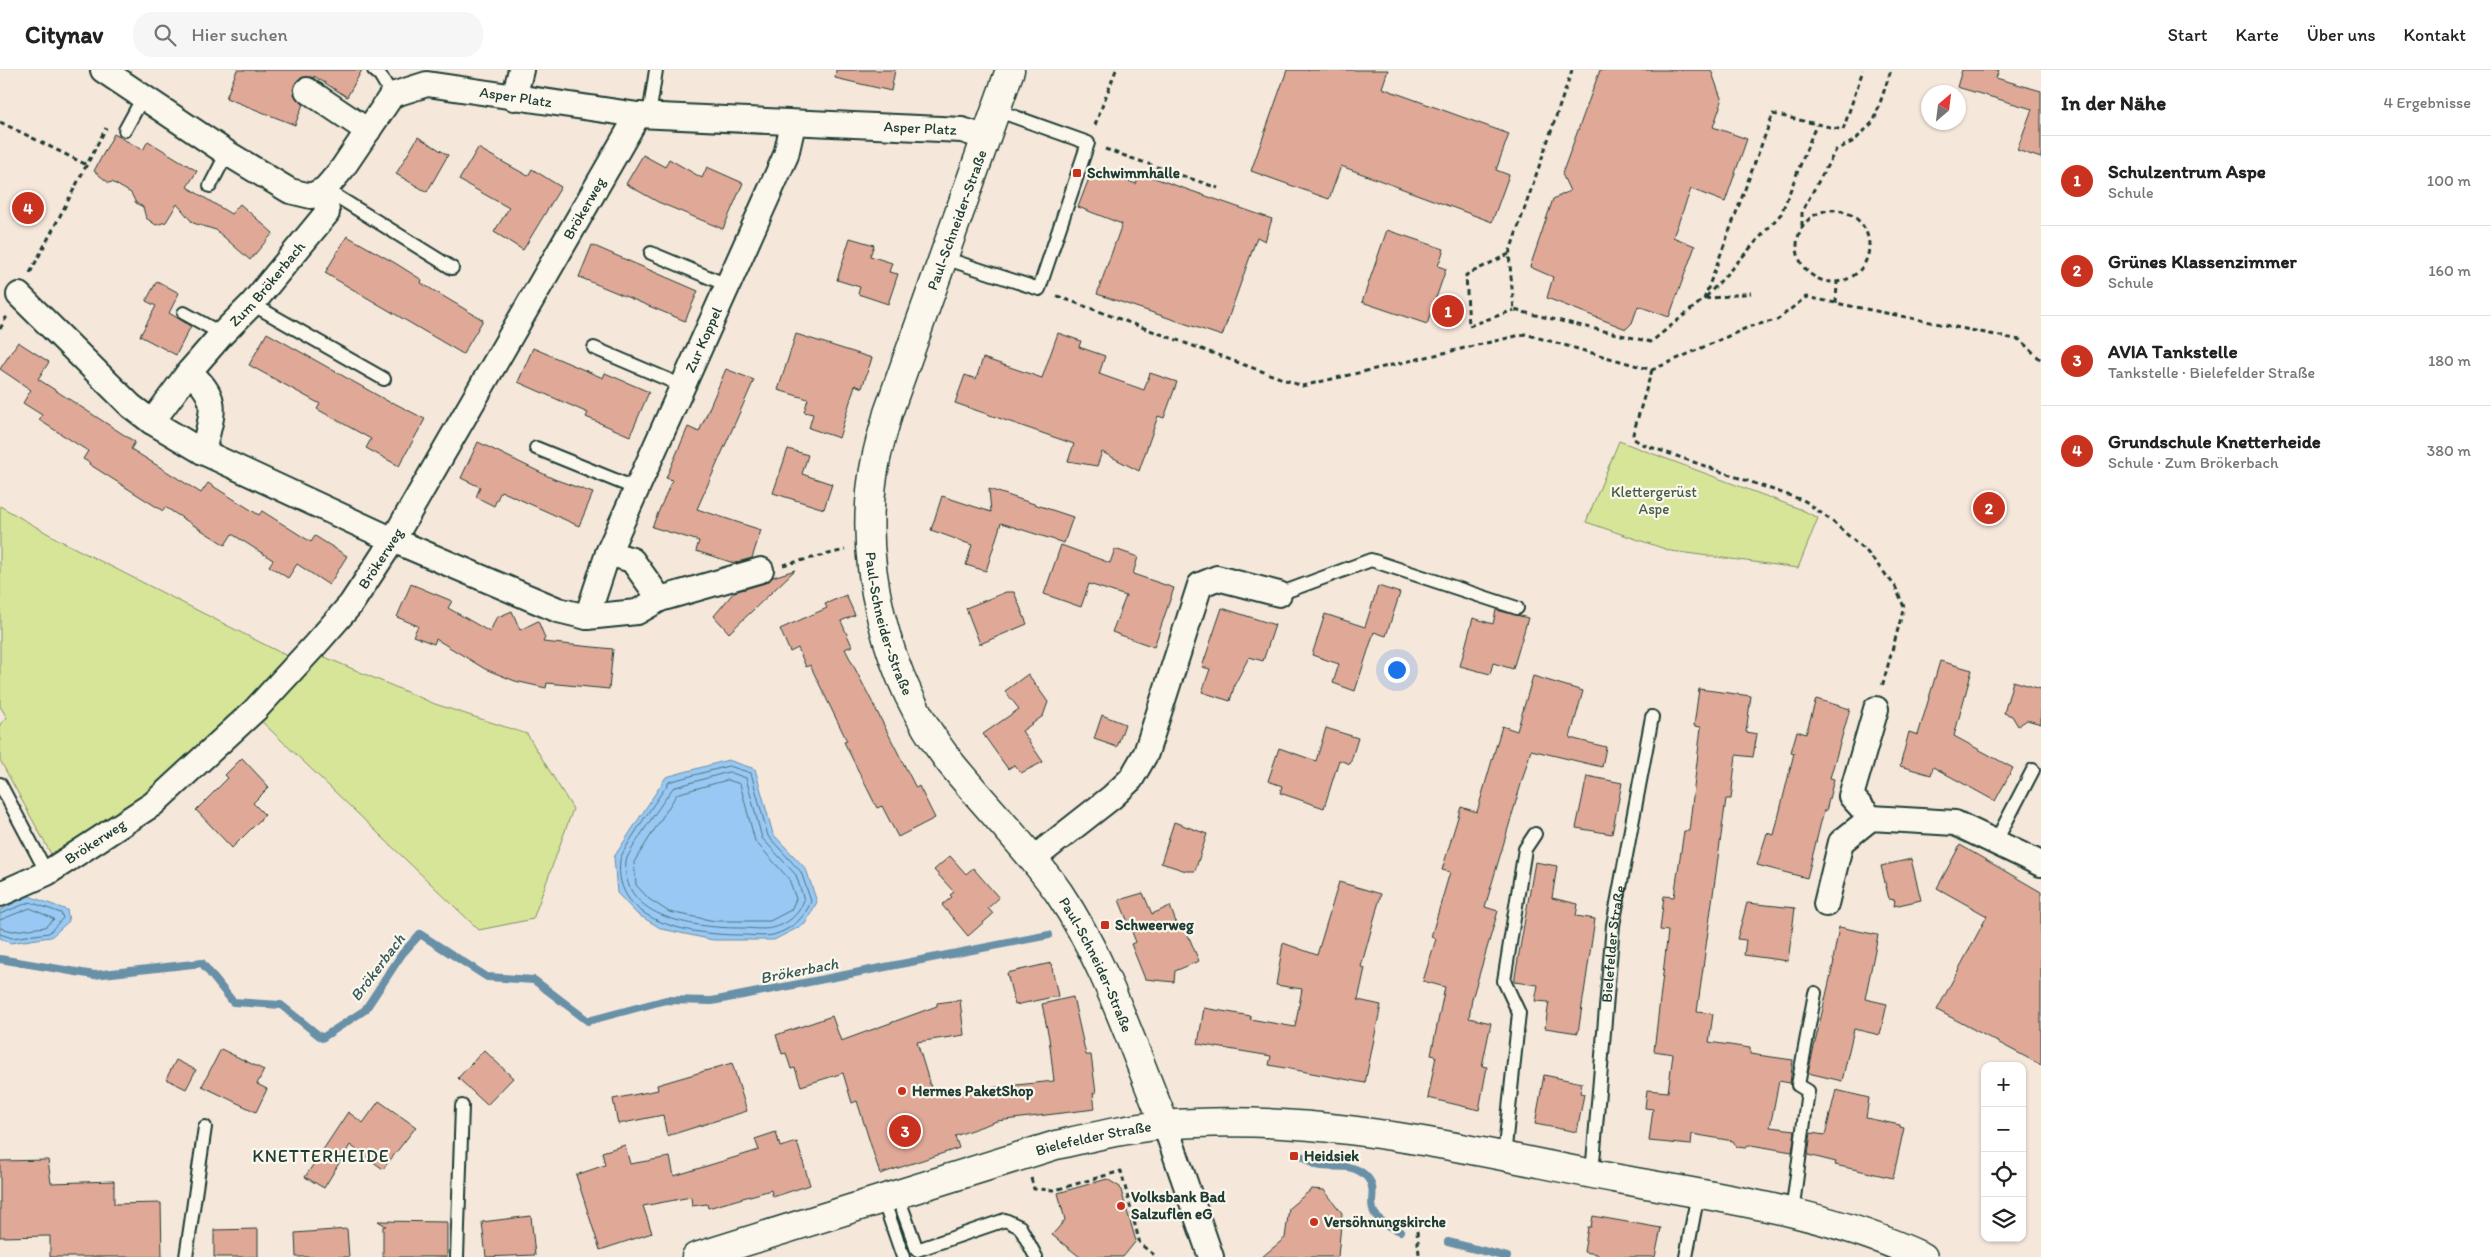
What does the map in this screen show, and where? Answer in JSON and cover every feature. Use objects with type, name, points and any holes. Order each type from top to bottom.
[{"type":"main road","name":"Paul-Schneider-Straße","points":[[1010,70],[888,413],[875,460],[871,505],[871,544],[875,587],[884,629],[900,674],[921,719],[949,760],[1033,859],[1059,894],[1083,933],[1107,980],[1165,1125]]},
{"type":"main road","name":"Bielefelder Straße","points":[[696,1257],[1025,1154],[1110,1133],[1165,1125],[1278,1124],[1353,1131],[1698,1193],[1852,1228],[1923,1257]]},
{"type":"street","points":[[103,70],[227,153],[290,192],[311,196],[325,188],[342,169],[392,95]]},
{"type":"street","points":[[514,98],[521,70]]},
{"type":"street","name":"Asper Platz","points":[[392,95],[427,84],[643,116],[962,130],[986,138]]},
{"type":"street","points":[[307,90],[368,131]]},
{"type":"street","name":"Brökerweg","points":[[0,894],[47,873],[153,804],[255,710],[351,604],[393,540],[643,116]]},
{"type":"street","name":"Zur Koppel","points":[[587,617],[608,553],[786,155],[793,124]]},
{"type":"street","name":"Zum Brökerbach","points":[[152,422],[189,372],[222,334],[252,304],[327,213],[325,188]]},
{"type":"street","points":[[19,294],[131,406],[152,422],[203,452],[393,540],[558,610],[587,617],[637,612],[660,598],[760,570]]},
{"type":"street","points":[[189,372],[205,386],[213,406],[203,452]]},
{"type":"street","points":[[608,553],[632,560],[660,598]]},
{"type":"street","points":[[1033,859],[1112,797],[1131,779],[1146,753],[1200,585],[1217,578],[1279,594]]},
{"type":"street","points":[[1871,818],[1851,796],[1876,708]]},
{"type":"street","points":[[1826,904],[1841,842],[1871,818],[1955,823],[2041,864]]},
{"type":"street","points":[[1165,1125],[1210,1257]]},
{"type":"lane","points":[[374,70],[380,75],[392,95]]},
{"type":"lane","points":[[643,116],[656,70]]},
{"type":"lane","points":[[125,130],[135,92]]},
{"type":"lane","points":[[944,258],[1039,289],[1088,143],[996,110]]},
{"type":"lane","points":[[210,186],[227,153]]},
{"type":"lane","points":[[325,188],[452,268]]},
{"type":"lane","points":[[651,253],[727,285]]},
{"type":"lane","points":[[252,304],[384,379]]},
{"type":"lane","points":[[184,312],[222,334]]},
{"type":"lane","points":[[594,348],[682,386]]},
{"type":"lane","points":[[536,448],[637,489]]},
{"type":"lane","points":[[1279,594],[1371,560],[1517,608]]},
{"type":"lane","name":"Bielefelder Straße","points":[[1592,1174],[1613,925],[1652,717]]},
{"type":"lane","points":[[1996,841],[2033,770]]},
{"type":"lane","points":[[0,784],[47,873]]},
{"type":"lane","points":[[1504,1157],[1519,1014],[1504,981],[1525,849],[1535,834]]},
{"type":"lane","points":[[1792,1213],[1808,1092],[1798,1085],[1815,993]]},
{"type":"lane","points":[[457,1257],[462,1106]]},
{"type":"lane","points":[[186,1257],[205,1127]]},
{"type":"lane","points":[[1686,1257],[1698,1193]]},
{"type":"lane","points":[[890,1196],[903,1257]]},
{"type":"lane","points":[[890,1196],[917,1250],[1005,1220],[1020,1227],[1036,1257]]},
{"type":"path","points":[[1116,70],[1088,143],[1218,188]]},
{"type":"path","points":[[1514,310],[1509,254],[1572,70]]},
{"type":"path","points":[[1704,300],[1773,114],[1843,130],[1863,70]]},
{"type":"path","points":[[1802,227],[1810,218],[1821,212],[1833,210],[1845,212],[1864,227],[1869,244],[1866,262],[1859,272],[1848,279],[1837,283],[1825,282],[1805,270],[1799,260],[1796,249],[1802,227],[1802,211],[1836,150],[1854,141],[1874,121],[1891,70]]},
{"type":"path","points":[[0,329],[87,165],[135,92]]},
{"type":"path","points":[[0,122],[87,165]]},
{"type":"path","points":[[1509,254],[1466,275],[1469,326],[1514,310],[1651,342],[1704,300],[1781,214],[1816,125]]},
{"type":"path","points":[[1836,303],[1837,283]]},
{"type":"path","points":[[1039,289],[1302,386],[1455,348],[1525,334],[1652,370],[1751,326],[1777,320],[1806,297],[2020,340],[2041,360]]},
{"type":"path","points":[[1704,300],[1751,293]]},
{"type":"path","points":[[1652,370],[1633,434],[1634,439],[1642,444],[1805,501],[1833,522],[1866,552],[1895,586],[1904,608],[1876,708]]},
{"type":"path","points":[[760,570],[871,544]]},
{"type":"path","points":[[1025,1154],[1034,1189],[1055,1190],[1121,1171],[1140,1244],[1157,1257]]},
{"type":"path","points":[[1417,1231],[1419,1254]]},
{"type":"green space","name":"Klettergerüst Aspe","points":[[1619,441],[1800,509],[1818,518],[1798,568],[1671,551],[1586,522]]},
{"type":"green space","points":[[0,506],[59,540],[295,660],[150,799],[51,854],[0,760],[0,724],[7,718],[0,706]]},
{"type":"green space","points":[[320,655],[435,704],[527,734],[573,809],[533,919],[479,930],[257,717]]},
{"type":"water","points":[[728,760],[755,769],[773,834],[806,869],[817,902],[805,924],[774,940],[713,940],[662,929],[637,914],[617,893],[614,857],[666,777]]},
{"type":"water","points":[[29,896],[67,910],[69,921],[51,937],[10,943],[0,938],[0,910]]},
{"type":"building","points":[[237,70],[362,70],[347,97],[314,76],[314,78],[301,78],[293,89],[295,96],[303,104],[295,125],[226,98]]},
{"type":"building","points":[[836,70],[895,70],[891,91],[835,78]]},
{"type":"building","points":[[1287,70],[1388,70],[1382,88],[1509,134],[1496,170],[1509,175],[1492,222],[1341,166],[1329,199],[1251,171]]},
{"type":"building","points":[[1600,70],[1711,70],[1722,101],[1713,127],[1747,139],[1725,202],[1691,189],[1673,237],[1695,246],[1669,317],[1638,306],[1632,323],[1626,329],[1547,298],[1553,277],[1530,267],[1553,199],[1570,191],[1562,174]]},
{"type":"building","points":[[1962,70],[1999,70],[1996,78],[2041,91],[2041,158],[2017,150],[2032,109],[1966,90],[1966,85],[1958,85]]},
{"type":"building","points":[[114,134],[143,150],[148,141],[197,171],[187,187],[231,214],[240,204],[273,233],[250,260],[216,230],[193,223],[177,204],[166,222],[156,225],[146,218],[143,207],[136,203],[131,193],[112,182],[109,183],[94,171]]},
{"type":"building","points":[[418,137],[448,155],[427,192],[396,174]]},
{"type":"building","points":[[478,148],[528,176],[532,169],[561,187],[523,250],[494,232],[509,208],[459,180]]},
{"type":"building","points":[[643,155],[665,167],[669,159],[702,178],[707,167],[743,183],[723,229],[658,202],[626,184]]},
{"type":"building","points":[[1093,168],[1136,184],[1140,173],[1272,219],[1265,241],[1257,237],[1222,336],[1097,294],[1122,224],[1078,207]]},
{"type":"building","points":[[1387,230],[1444,249],[1438,266],[1446,269],[1427,324],[1362,302]]},
{"type":"building","points":[[347,236],[395,263],[422,280],[421,283],[483,320],[463,354],[325,273]]},
{"type":"building","points":[[850,238],[874,245],[870,256],[892,263],[889,272],[898,274],[888,304],[858,294],[860,287],[837,280]]},
{"type":"building","points":[[592,245],[698,291],[685,321],[579,277]]},
{"type":"building","points":[[157,281],[179,293],[169,313],[191,326],[176,355],[140,336],[156,306],[146,301]]},
{"type":"building","points":[[267,333],[391,403],[425,419],[399,466],[366,448],[371,439],[317,409],[320,404],[249,365]]},
{"type":"building","points":[[1058,333],[1081,341],[1079,347],[1105,356],[1099,374],[1144,390],[1150,373],[1177,382],[1164,418],[1158,416],[1139,471],[1102,452],[1097,466],[1068,461],[1074,444],[955,403],[965,375],[976,379],[983,358],[1042,378]]},
{"type":"building","points":[[796,334],[872,358],[862,388],[855,385],[839,438],[809,428],[813,414],[804,412],[808,399],[778,390]]},
{"type":"building","points":[[18,342],[49,362],[38,379],[135,442],[131,449],[201,493],[208,483],[259,515],[262,511],[311,542],[315,536],[347,556],[329,585],[297,564],[288,578],[269,566],[273,560],[232,534],[225,545],[165,507],[163,511],[89,464],[83,459],[88,451],[39,420],[42,415],[23,403],[31,390],[0,369]]},
{"type":"building","points":[[533,348],[603,378],[605,373],[649,392],[630,436],[586,417],[588,413],[518,382]]},
{"type":"building","points":[[726,369],[754,380],[697,509],[761,530],[752,558],[734,563],[696,551],[699,541],[652,527],[672,480],[666,478],[688,427],[699,432]]},
{"type":"building","points":[[478,442],[554,479],[593,493],[579,526],[501,491],[494,506],[476,497],[480,487],[461,478]]},
{"type":"building","points":[[788,449],[808,455],[802,474],[832,484],[824,509],[773,493]]},
{"type":"building","points":[[989,489],[1073,517],[1064,543],[1001,523],[986,571],[966,565],[972,545],[931,530],[942,496],[991,512]]},
{"type":"building","points":[[1061,545],[1110,563],[1115,549],[1138,557],[1133,574],[1174,588],[1154,647],[1112,632],[1126,596],[1089,584],[1081,607],[1044,594]]},
{"type":"building","points":[[795,570],[729,633],[714,616],[734,592],[765,583],[773,577]]},
{"type":"building","points":[[411,584],[452,601],[448,608],[490,632],[496,618],[512,611],[520,630],[538,621],[545,638],[543,642],[613,649],[609,689],[547,683],[546,688],[515,681],[485,669],[436,639],[434,644],[413,636],[418,626],[397,617]]},
{"type":"building","points":[[1378,586],[1400,593],[1386,636],[1374,632],[1355,691],[1333,683],[1339,664],[1312,655],[1325,614],[1365,627]]},
{"type":"building","points":[[1006,592],[1014,592],[1027,624],[980,644],[966,608]]},
{"type":"building","points":[[846,595],[855,615],[841,621],[852,646],[845,649],[916,788],[919,786],[935,818],[898,837],[882,806],[877,808],[844,742],[847,741],[810,665],[806,667],[798,648],[790,652],[780,629],[827,608],[825,604]]},
{"type":"building","points":[[1222,608],[1275,625],[1263,661],[1249,657],[1235,684],[1230,701],[1202,692],[1210,669],[1202,667]]},
{"type":"building","points":[[1496,610],[1528,618],[1513,669],[1493,663],[1490,674],[1460,666],[1473,618],[1493,624]]},
{"type":"building","points":[[1940,661],[1972,670],[1954,736],[2013,768],[1995,801],[1933,767],[1931,775],[1900,766],[1909,732],[1918,735]]},
{"type":"building","points":[[1028,674],[1048,702],[1043,716],[1022,731],[1043,762],[1021,773],[1014,765],[1008,769],[983,734],[1019,709],[1005,691]]},
{"type":"building","points":[[1533,676],[1583,691],[1570,738],[1606,747],[1602,767],[1531,750],[1485,907],[1498,911],[1472,999],[1469,1018],[1491,1023],[1482,1066],[1487,1067],[1479,1110],[1428,1098],[1436,1056],[1431,1055],[1445,987],[1423,981],[1436,939],[1431,937],[1450,872],[1442,870],[1461,807],[1477,812],[1502,726],[1517,731]]},
{"type":"building","points":[[2013,681],[2041,689],[2041,724],[2027,720],[2018,726],[2012,716],[2004,713]]},
{"type":"building","points":[[1699,689],[1751,696],[1746,732],[1757,734],[1753,757],[1736,755],[1731,799],[1726,799],[1697,1012],[1713,1014],[1709,1042],[1750,1048],[1750,1054],[1793,1060],[1790,1083],[1779,1081],[1770,1127],[1795,1130],[1792,1152],[1751,1145],[1745,1148],[1737,1147],[1733,1141],[1692,1134],[1691,1145],[1649,1141],[1653,1109],[1645,1108],[1647,1090],[1668,1092],[1673,1054],[1654,1051],[1668,931],[1660,930],[1664,896],[1674,897],[1684,831],[1689,831],[1701,727],[1694,726]]},
{"type":"building","points":[[1816,699],[1850,709],[1830,778],[1834,779],[1807,878],[1757,865],[1767,833],[1774,835],[1794,753],[1791,752],[1797,731],[1806,734]]},
{"type":"building","points":[[1102,715],[1125,724],[1117,747],[1094,739]]},
{"type":"building","points":[[1326,728],[1358,738],[1350,764],[1339,760],[1324,808],[1280,793],[1282,786],[1268,781],[1279,748],[1316,761]]},
{"type":"building","points":[[242,758],[269,787],[253,803],[265,815],[232,848],[196,810],[228,778],[225,775]]},
{"type":"building","points":[[1587,776],[1622,783],[1612,834],[1576,828]]},
{"type":"building","points":[[1174,822],[1207,834],[1195,871],[1186,871],[1161,863]]},
{"type":"building","points":[[1960,845],[2041,892],[2041,1065],[1937,1010],[1987,916],[1937,888]]},
{"type":"building","points":[[950,856],[966,874],[973,868],[999,898],[988,908],[993,914],[968,936],[942,905],[952,897],[950,895],[954,892],[934,870]]},
{"type":"building","points":[[1911,859],[1921,900],[1894,906],[1895,900],[1889,899],[1881,866]]},
{"type":"building","points":[[1535,862],[1557,866],[1552,898],[1578,904],[1576,916],[1595,919],[1578,1033],[1545,1028],[1549,1002],[1535,1001],[1538,985],[1514,982]]},
{"type":"building","points":[[1339,882],[1381,894],[1361,967],[1365,968],[1358,1000],[1381,1005],[1365,1083],[1269,1065],[1271,1056],[1198,1044],[1204,1008],[1251,1016],[1250,1019],[1295,1027],[1302,989],[1276,985],[1283,943],[1317,955]]},
{"type":"building","points":[[1143,893],[1152,914],[1170,906],[1177,925],[1183,923],[1199,961],[1175,971],[1174,982],[1145,979],[1131,944],[1136,942],[1119,900]]},
{"type":"building","points":[[1747,903],[1795,908],[1788,961],[1744,955],[1746,940],[1737,939]]},
{"type":"building","points":[[1839,927],[1878,935],[1865,999],[1887,1004],[1880,1035],[1854,1029],[1842,1081],[1808,1073],[1834,961]]},
{"type":"building","points":[[1051,963],[1058,996],[1015,1005],[1007,973]]},
{"type":"building","points":[[1073,997],[1086,1055],[1091,1055],[1096,1093],[1093,1093],[1095,1109],[997,1121],[955,1136],[959,1148],[880,1174],[857,1101],[852,1103],[843,1073],[801,1086],[795,1068],[791,1069],[786,1053],[782,1054],[776,1035],[832,1016],[841,1041],[937,1006],[937,1003],[960,1000],[964,1035],[917,1042],[933,1094],[1054,1081],[1049,1038],[1042,1004]]},
{"type":"building","points":[[221,1049],[264,1070],[257,1084],[267,1089],[256,1112],[202,1086]]},
{"type":"building","points":[[484,1050],[513,1078],[487,1105],[458,1078]]},
{"type":"building","points":[[176,1060],[196,1070],[186,1089],[166,1079]]},
{"type":"building","points":[[732,1063],[747,1111],[667,1136],[663,1115],[618,1124],[613,1099],[658,1090],[657,1085]]},
{"type":"building","points":[[1544,1075],[1582,1083],[1580,1093],[1584,1094],[1577,1132],[1535,1124]]},
{"type":"building","points":[[1836,1090],[1869,1098],[1866,1118],[1900,1125],[1900,1127],[1904,1128],[1893,1178],[1835,1165],[1836,1162],[1808,1155],[1811,1133],[1825,1135]]},
{"type":"building","points":[[379,1101],[416,1127],[383,1169],[350,1145],[324,1188],[305,1177],[348,1112],[363,1123]]},
{"type":"building","points":[[776,1132],[780,1147],[797,1142],[810,1185],[773,1197],[771,1190],[708,1208],[707,1204],[692,1206],[691,1197],[643,1206],[652,1233],[600,1250],[576,1175],[605,1165],[602,1152],[625,1145],[630,1164],[670,1157],[674,1176],[759,1150],[755,1139]]},
{"type":"building","points":[[48,1160],[51,1183],[114,1181],[114,1204],[161,1203],[162,1257],[50,1257],[50,1236],[0,1237],[0,1161]]},
{"type":"building","points":[[1107,1179],[1120,1187],[1136,1241],[1123,1257],[1080,1257],[1052,1235],[1065,1220],[1058,1193]]},
{"type":"building","name":"Versöhnungskirche","points":[[1312,1189],[1324,1190],[1342,1213],[1338,1257],[1262,1257],[1285,1238],[1289,1208]]},
{"type":"building","points":[[531,1216],[535,1255],[486,1257],[482,1222]]},
{"type":"building","points":[[1593,1216],[1661,1228],[1655,1257],[1599,1257],[1597,1254],[1584,1252],[1588,1227],[1591,1227]]},
{"type":"building","points":[[378,1221],[447,1222],[447,1257],[383,1257],[383,1226],[386,1226]]},
{"type":"building","points":[[258,1229],[258,1257],[214,1257],[214,1230]]},
{"type":"building","points":[[347,1229],[349,1257],[296,1257],[295,1233]]},
{"type":"waterway","name":"Brökerbach","points":[[0,959],[94,975],[202,963],[233,1002],[281,1005],[322,1038],[365,1010],[402,954],[420,934],[487,977],[534,980],[588,1021],[666,1000],[712,1001],[1049,935]]},
{"type":"waterway","name":"Brökerbach","points":[[1304,1157],[1317,1165],[1348,1167],[1360,1171],[1371,1182],[1373,1210],[1377,1217],[1385,1224],[1400,1231]]},
{"type":"waterway","name":"Brökerbach","points":[[1448,1242],[1507,1257]]},
{"type":"place","name":"Schwimmhalle","points":[[1077,173]]},
{"type":"place","name":"Grundschule Knetterheide","points":[[28,208]]},
{"type":"place","name":"Schulzentrum Aspe","points":[[1448,311]]},
{"type":"place","name":"Grünes Klassenzimmer","points":[[1989,508]]},
{"type":"place","name":"Schweerweg","points":[[1105,925]]},
{"type":"place","name":"Hermes PaketShop","points":[[902,1091]]},
{"type":"place","name":"AVIA Tankstelle","points":[[905,1131]]},
{"type":"place","name":"Heidsiek","points":[[1294,1156]]},
{"type":"place","name":"Volksbank Bad Salzuflen eG","points":[[1121,1206]]},
{"type":"place","name":"Versöhnungskirche","points":[[1314,1222]]},
{"type":"district","name":"KNETTERHEIDE","points":[[321,1156]]}]
